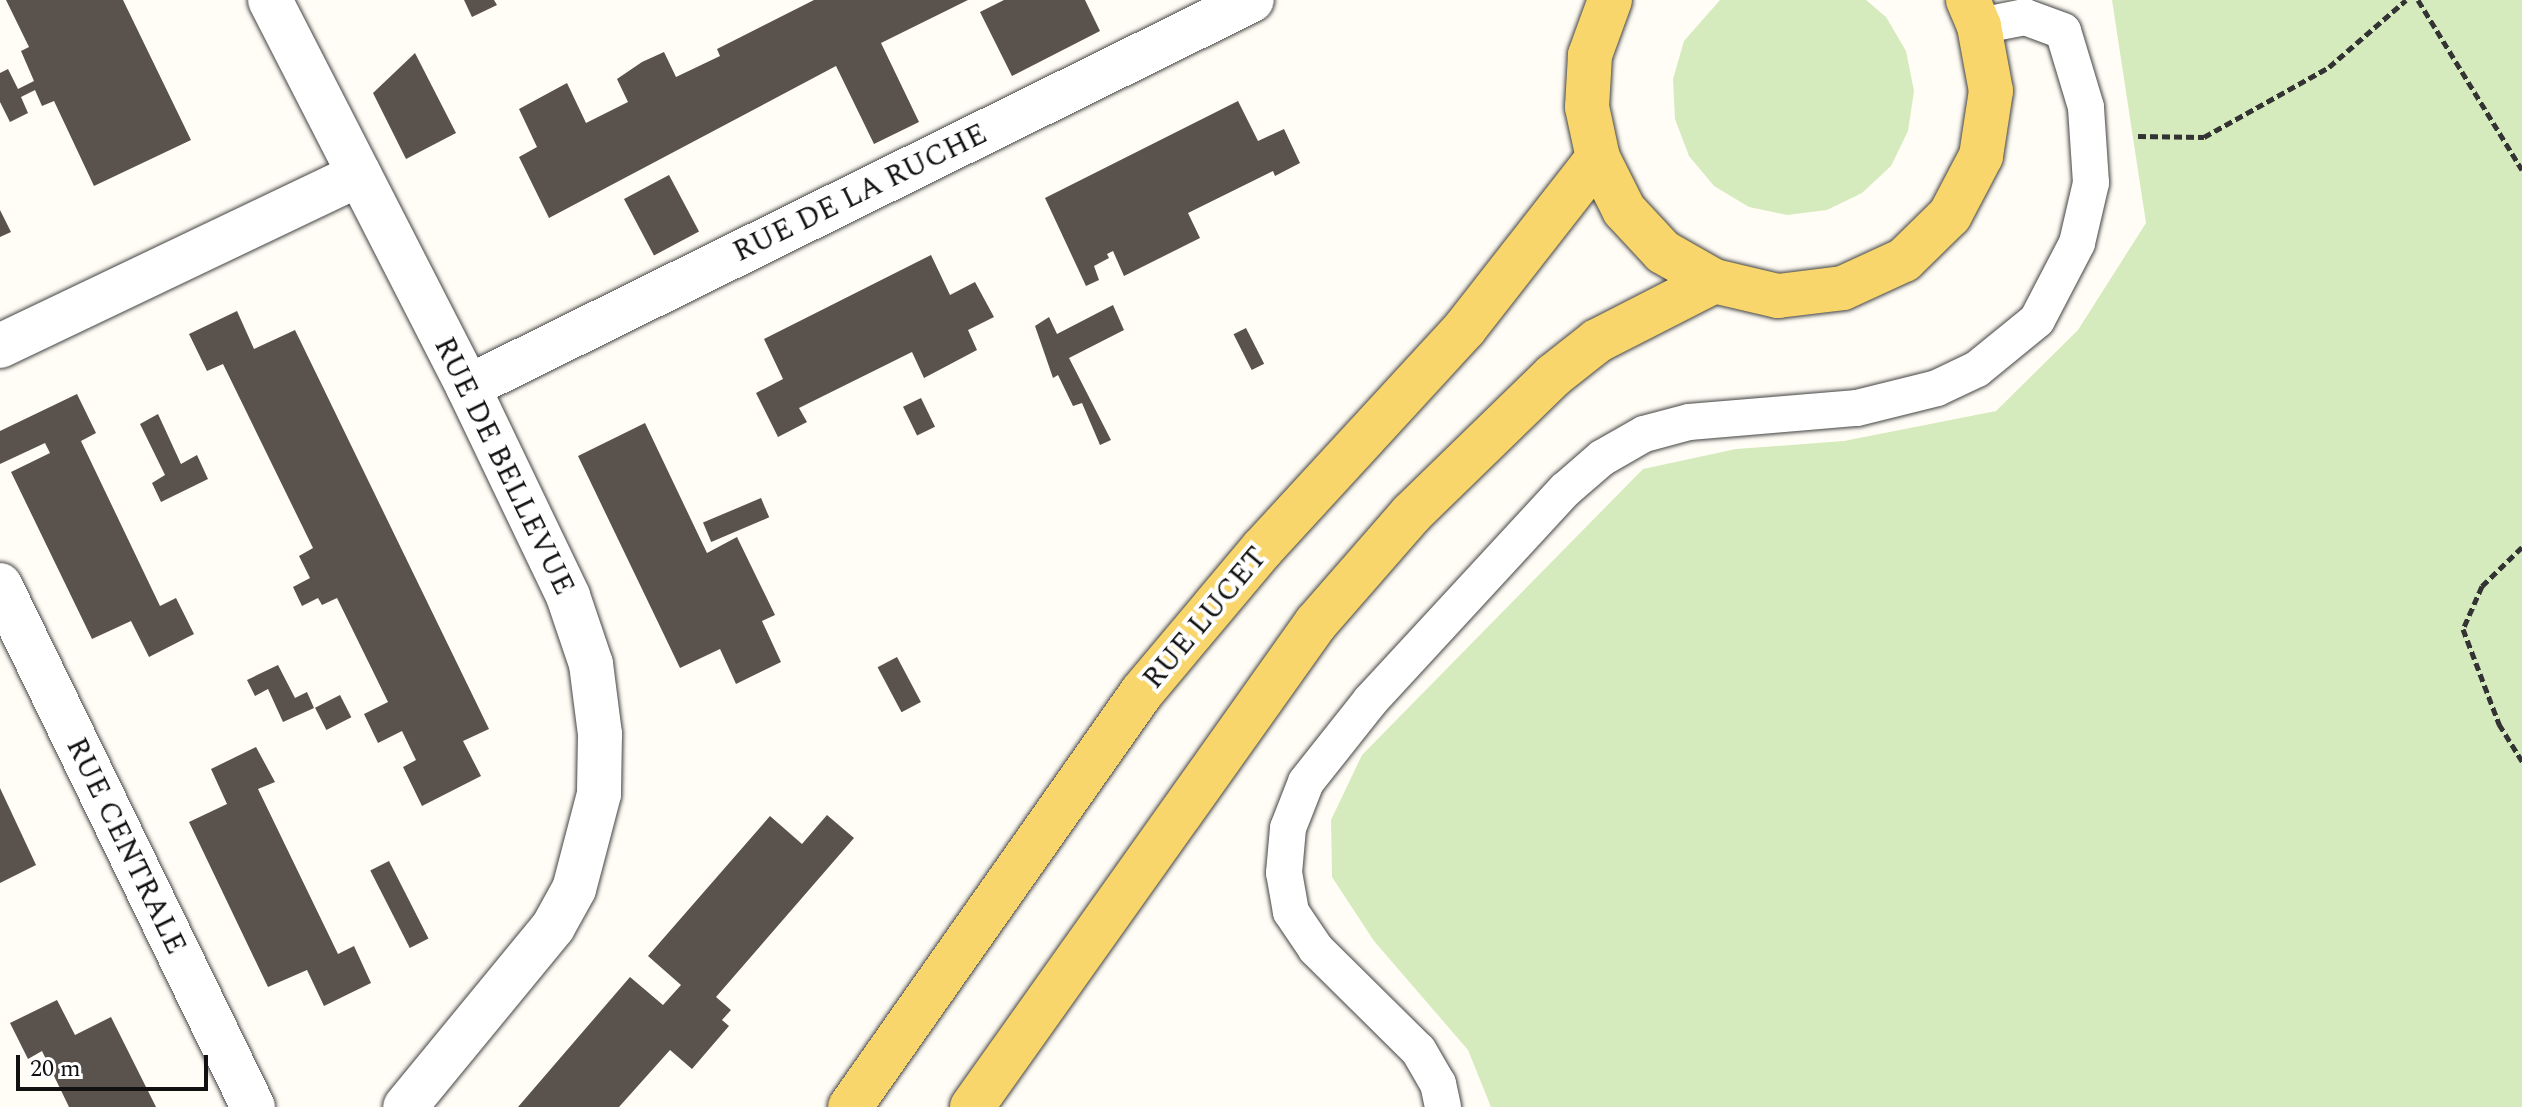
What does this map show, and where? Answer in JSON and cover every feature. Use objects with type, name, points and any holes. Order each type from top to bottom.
[{"type":"main road","points":[[1607,2],[1590,55],[1587,107],[1598,158],[1624,210],[1663,252],[1714,281],[1778,296],[1843,288],[1904,260],[1950,215],[1981,156],[1991,91],[1974,13]]},
{"type":"main road","name":"RUE LUCET","points":[[850,1107],[1142,692],[1262,549],[1465,328],[1598,158]]},
{"type":"main road","points":[[972,1107],[1316,623],[1411,514],[1554,375],[1597,341],[1714,281]]},
{"type":"street","name":"RUE DE BELLEVUE","points":[[270,0],[468,387],[568,596],[591,664],[600,734],[599,794],[574,889],[553,927],[405,1107]]},
{"type":"street","name":"RUE DE LA RUCHE","points":[[468,387],[1252,0]]},
{"type":"street","points":[[0,346],[359,175]]},
{"type":"street","name":"RUE CENTRALE","points":[[0,585],[253,1107]]},
{"type":"lane","points":[[1443,1107],[1438,1084],[1418,1050],[1316,949],[1291,912],[1284,873],[1288,828],[1306,782],[1371,700],[1565,490],[1602,458],[1644,434],[1689,422],[1897,401],[1977,369],[2013,343],[2037,320],[2077,243],[2091,183],[2089,135],[2077,66],[2063,31],[2025,17],[1974,13]]},
{"type":"path","points":[[2089,135],[2204,137],[2329,67],[2406,0]]},
{"type":"path","points":[[2418,0],[2522,170]]},
{"type":"path","points":[[2522,547],[2482,586],[2463,629],[2499,724],[2522,761]]},
{"type":"green space","points":[[1720,0],[1866,0],[1886,17],[1906,51],[1914,91],[1908,131],[1891,166],[1862,193],[1827,210],[1787,215],[1749,207],[1714,186],[1689,156],[1675,119],[1673,79],[1684,41]]},
{"type":"green space","points":[[2112,0],[2522,0],[2522,1107],[1491,1107],[1468,1050],[1374,941],[1332,877],[1331,820],[1362,755],[1643,469],[1736,449],[1844,441],[1996,411],[2078,330],[2146,223]]},
{"type":"building","points":[[6,0],[123,0],[191,140],[94,186],[54,101],[42,106],[35,90],[21,97],[28,113],[10,122],[0,102],[0,73],[8,69],[18,89],[34,81],[21,51],[29,47]]},
{"type":"building","points":[[464,0],[494,0],[497,5],[472,17]]},
{"type":"building","points":[[814,0],[968,0],[881,43],[919,122],[874,144],[836,66],[549,218],[519,157],[537,147],[519,109],[567,83],[586,123],[628,102],[617,79],[642,62],[664,52],[676,77],[720,56],[717,49]]},
{"type":"building","points":[[1004,0],[1085,0],[1100,31],[1012,76],[980,12]]},
{"type":"building","points":[[415,53],[456,133],[406,159],[373,93]]},
{"type":"building","points":[[1238,101],[1258,141],[1284,129],[1300,163],[1275,176],[1273,171],[1188,213],[1200,238],[1124,276],[1113,251],[1107,254],[1109,258],[1094,266],[1099,280],[1086,286],[1045,198]]},
{"type":"building","points":[[669,175],[699,232],[654,255],[624,199]]},
{"type":"building","points":[[0,210],[11,232],[0,237]]},
{"type":"building","points":[[931,255],[950,295],[975,282],[994,317],[968,330],[977,350],[924,378],[912,352],[799,408],[807,422],[778,437],[756,393],[783,379],[764,339]]},
{"type":"building","points":[[1113,305],[1124,330],[1069,358],[1111,440],[1100,445],[1082,403],[1073,406],[1058,375],[1053,378],[1035,326],[1049,317],[1057,334]]},
{"type":"building","points":[[237,311],[254,349],[295,330],[489,729],[463,741],[481,776],[422,806],[403,767],[416,760],[402,731],[378,743],[364,714],[388,702],[337,598],[322,605],[318,598],[302,606],[293,587],[310,578],[299,556],[313,548],[223,364],[207,371],[189,334]]},
{"type":"building","points":[[1246,328],[1264,364],[1252,370],[1234,334]]},
{"type":"building","points":[[77,394],[96,433],[81,441],[160,606],[176,598],[194,634],[149,657],[131,621],[92,639],[11,472],[50,453],[45,443],[0,464],[0,431]]},
{"type":"building","points":[[921,398],[935,427],[917,436],[903,407]]},
{"type":"building","points":[[158,414],[181,464],[197,455],[208,479],[161,502],[152,483],[165,475],[140,424]]},
{"type":"building","points":[[645,423],[707,553],[737,537],[775,615],[762,621],[781,662],[736,684],[720,649],[680,668],[578,456]]},
{"type":"building","points":[[761,498],[769,517],[711,542],[703,523]]},
{"type":"building","points":[[897,657],[921,702],[902,712],[878,667]]},
{"type":"building","points":[[278,665],[295,698],[307,692],[314,708],[283,722],[268,689],[255,696],[247,680]]},
{"type":"building","points":[[340,695],[351,717],[326,730],[315,708]]},
{"type":"building","points":[[256,747],[275,782],[258,789],[338,954],[354,946],[371,983],[324,1006],[307,970],[268,987],[189,822],[227,804],[211,769]]},
{"type":"building","points":[[0,788],[36,865],[0,883]]},
{"type":"building","points":[[827,815],[854,838],[716,997],[731,1010],[722,1020],[729,1026],[692,1069],[670,1050],[619,1107],[518,1107],[630,977],[663,1005],[681,985],[648,956],[770,816],[802,844]]},
{"type":"building","points":[[389,861],[428,939],[410,948],[370,871]]},
{"type":"building","points":[[57,1000],[75,1035],[111,1017],[156,1107],[69,1107],[42,1051],[28,1059],[10,1023]]}]
